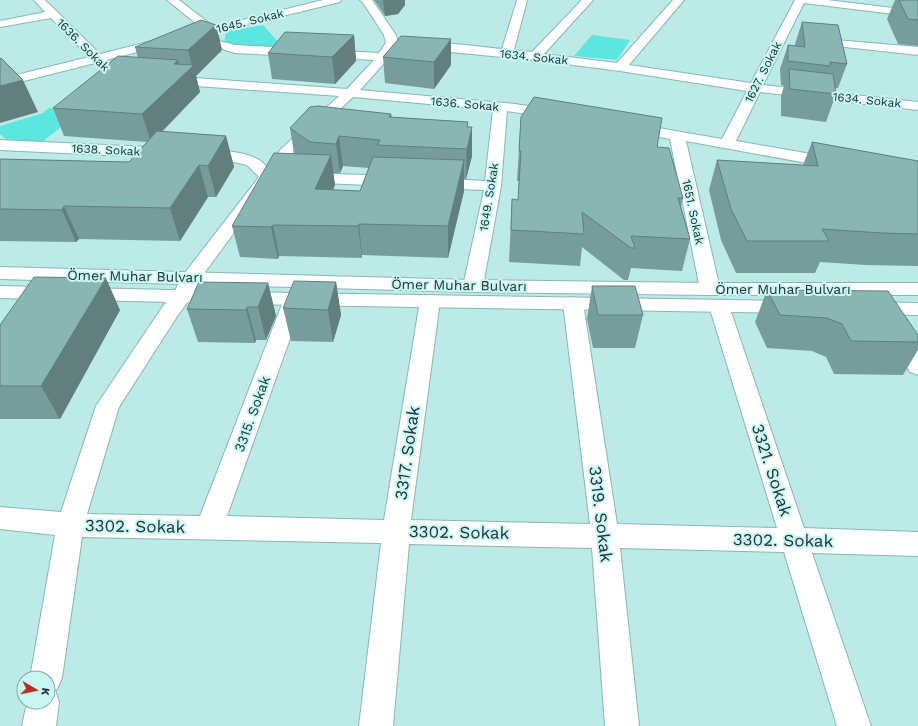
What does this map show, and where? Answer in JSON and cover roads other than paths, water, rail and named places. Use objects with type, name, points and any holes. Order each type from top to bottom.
[{"type":"street","name":"1636. Sokak","points":[[39,0],[113,74],[122,77],[350,93],[500,107],[568,116]]},
{"type":"street","name":"1634. Sokak","points":[[172,0],[211,30],[213,43],[235,49],[383,57],[416,46],[535,56],[620,67],[755,88],[918,106]]},
{"type":"street","name":"1645. Sokak","points":[[189,36],[336,0]]},
{"type":"street","points":[[507,54],[522,0]]},
{"type":"street","points":[[535,56],[588,0]]},
{"type":"street","points":[[620,67],[679,0]]},
{"type":"street","points":[[800,0],[918,14]]},
{"type":"street","name":"1627. Sokak","points":[[727,144],[800,0]]},
{"type":"street","points":[[47,670],[70,525],[108,406],[170,311],[182,296],[191,278],[286,152],[350,93],[383,57],[392,43],[390,35],[370,1]]},
{"type":"street","points":[[0,24],[53,14]]},
{"type":"street","points":[[781,38],[918,51]]},
{"type":"street","points":[[0,83],[173,40]]},
{"type":"street","name":"1649. Sokak","points":[[473,286],[493,186],[500,107]]},
{"type":"street","points":[[620,125],[847,165]]},
{"type":"street","name":"1651. Sokak","points":[[677,135],[714,297]]},
{"type":"street","name":"1638. Sokak","points":[[0,145],[230,156],[252,162],[268,176]]},
{"type":"street","points":[[268,176],[406,182]]},
{"type":"street","points":[[422,183],[493,186]]},
{"type":"street","name":"Ömer Muhar Bulvarı","points":[[0,273],[473,286],[714,297],[806,307]]},
{"type":"street","name":"Ömer Muhar Bulvarı","points":[[0,292],[294,299],[573,303],[918,289]]},
{"type":"street","name":"3321. Sokak","points":[[714,297],[854,726]]},
{"type":"street","name":"3315. Sokak","points":[[209,528],[294,299]]},
{"type":"street","name":"3317. Sokak","points":[[376,726],[396,531],[430,301]]},
{"type":"street","name":"3319. Sokak","points":[[573,303],[605,536],[622,726]]},
{"type":"street","name":"Ömer Muhar Bulvarı","points":[[853,308],[918,309]]},
{"type":"street","points":[[885,309],[918,367]]},
{"type":"street","name":"3302. Sokak","points":[[0,518],[70,525],[396,531],[918,544]]},
{"type":"street","points":[[39,726],[42,710]]}]
